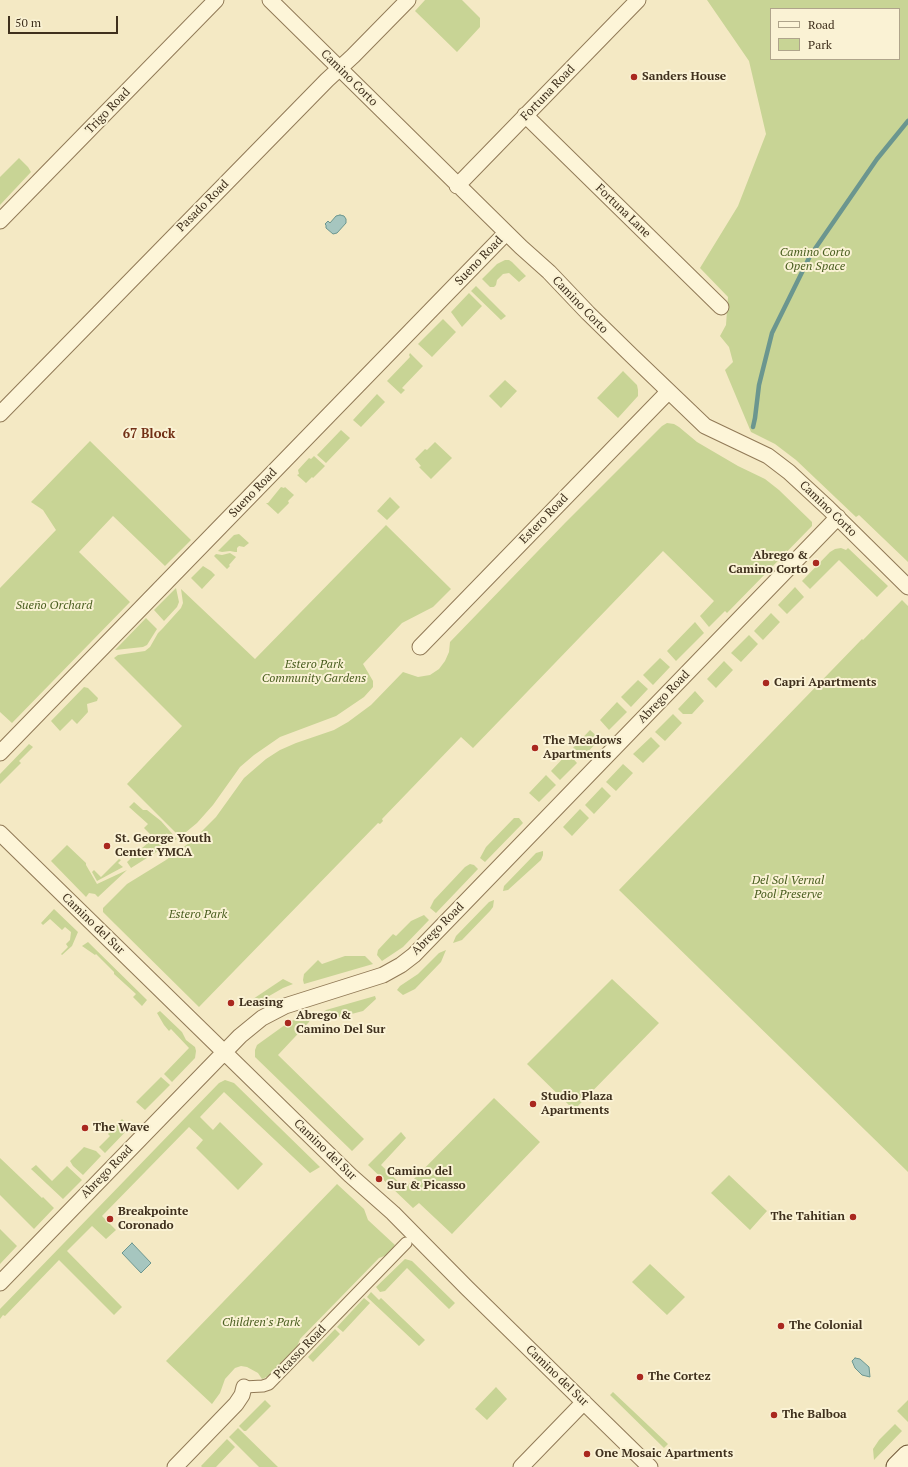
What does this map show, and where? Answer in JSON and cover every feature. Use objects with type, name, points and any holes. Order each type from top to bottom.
[{"type":"main road","points":[[897,1467],[908,1456]]},
{"type":"street","name":"Trigo Road","points":[[0,221],[216,0]]},
{"type":"street","name":"Camino Corto","points":[[270,0],[457,186],[549,272],[668,392],[705,426],[768,456],[789,472],[838,517],[908,586]]},
{"type":"street","name":"Pasado Road","points":[[0,414],[327,80],[408,0]]},
{"type":"street","name":"Fortuna Road","points":[[457,186],[638,0]]},
{"type":"street","name":"Fortuna Lane","points":[[526,115],[721,307]]},
{"type":"street","name":"Sueno Road","points":[[0,753],[506,233]]},
{"type":"street","name":"Estero Road","points":[[420,647],[668,392]]},
{"type":"street","name":"Abrego Road","points":[[0,1283],[224,1052],[240,1036],[262,1018],[285,1006],[383,975],[401,965],[414,955],[838,517]]},
{"type":"street","name":"Camino del Sur","points":[[0,834],[350,1175],[393,1213],[467,1288],[650,1467]]},
{"type":"street","name":"Picasso Road","points":[[175,1467],[236,1404],[242,1395],[244,1387],[263,1386],[269,1384],[406,1243]]},
{"type":"street","points":[[521,1467],[584,1402]]},
{"type":"green space","points":[[425,0],[462,0],[480,18],[480,27],[457,52],[415,11]]},
{"type":"green space","name":"Camino Corto Open Space","points":[[707,0],[908,0],[908,562],[859,515],[856,517],[796,460],[775,444],[751,432],[725,370],[733,362],[729,347],[720,336],[726,325],[728,297],[700,268],[738,206],[766,134],[749,61]]},
{"type":"green space","points":[[19,158],[31,172],[0,205],[0,177]]},
{"type":"green space","points":[[505,260],[512,262],[526,276],[519,282],[509,273],[503,274],[497,280],[494,287],[490,287],[482,279],[497,264]]},
{"type":"green space","points":[[476,286],[506,316],[501,320],[471,291]]},
{"type":"green space","points":[[469,293],[482,306],[462,327],[451,312]]},
{"type":"green space","points":[[443,319],[456,332],[432,357],[418,344]]},
{"type":"green space","points":[[410,353],[423,366],[402,388],[405,390],[401,394],[387,381],[410,357]]},
{"type":"green space","points":[[623,371],[637,385],[638,396],[618,418],[597,398]]},
{"type":"green space","points":[[505,380],[517,391],[501,408],[489,396]]},
{"type":"green space","points":[[377,394],[385,402],[361,427],[353,420]]},
{"type":"green space","name":"Estero Park","points":[[667,423],[674,424],[697,442],[738,466],[765,479],[779,490],[812,522],[812,526],[727,613],[725,611],[709,627],[700,616],[714,601],[663,551],[473,748],[461,737],[382,819],[383,821],[380,824],[378,823],[199,1007],[103,912],[103,908],[127,884],[166,860],[193,840],[216,817],[244,778],[266,759],[280,750],[334,730],[348,722],[371,705],[403,672],[418,677],[430,675],[439,669],[449,652],[450,642],[565,523],[662,426]]},
{"type":"green space","points":[[341,430],[350,438],[326,463],[317,455]]},
{"type":"green space","name":"Sueño Orchard","points":[[90,441],[191,540],[165,566],[113,516],[79,552],[130,602],[12,723],[0,712],[0,588],[56,530],[43,510],[31,502]]},
{"type":"green space","points":[[435,442],[452,458],[431,479],[419,467],[421,466],[415,459]]},
{"type":"green space","points":[[314,456],[325,466],[306,483],[297,475],[299,474],[298,470],[309,458],[311,459]]},
{"type":"green space","points":[[281,487],[285,487],[294,495],[288,501],[289,503],[278,514],[266,503],[268,503]]},
{"type":"green space","points":[[390,497],[400,507],[387,520],[377,511]]},
{"type":"green space","name":"Estero Park Community Gardens","points":[[386,525],[451,589],[433,607],[402,623],[363,664],[373,681],[373,687],[364,697],[336,716],[280,737],[254,755],[240,767],[213,805],[197,823],[180,837],[127,784],[182,726],[114,658],[118,655],[145,651],[150,647],[158,633],[181,608],[183,603],[181,589],[255,659]]},
{"type":"green space","points":[[239,534],[249,543],[244,547],[239,546],[237,548],[237,552],[218,551],[234,535]]},
{"type":"green space","points":[[841,548],[846,550],[848,548],[888,586],[877,597],[839,560],[810,589],[802,581],[830,552]]},
{"type":"green space","points":[[230,553],[236,557],[227,569],[214,556],[216,554],[222,555]]},
{"type":"green space","points":[[203,566],[215,575],[202,589],[191,578]]},
{"type":"green space","points":[[795,587],[804,597],[787,614],[778,605]]},
{"type":"green space","points":[[176,588],[179,602],[177,607],[164,621],[154,610]]},
{"type":"green space","name":"Del Sol Vernal Pool Preserve","points":[[902,600],[908,606],[908,1172],[619,890],[862,639],[863,640]]},
{"type":"green space","points":[[771,613],[780,622],[763,640],[754,631]]},
{"type":"green space","points":[[146,618],[157,629],[147,645],[143,647],[115,650]]},
{"type":"green space","points":[[695,622],[704,633],[676,661],[667,651]]},
{"type":"green space","points":[[749,635],[758,644],[741,662],[731,653]]},
{"type":"green space","points":[[660,658],[670,667],[653,685],[643,675]]},
{"type":"green space","points":[[724,661],[733,670],[716,688],[707,679]]},
{"type":"green space","points":[[638,680],[648,689],[631,707],[621,697]]},
{"type":"green space","points":[[84,687],[88,688],[98,698],[97,701],[87,704],[88,712],[77,724],[72,719],[60,731],[51,721]]},
{"type":"green space","points":[[695,691],[704,701],[692,714],[683,714],[678,709]]},
{"type":"green space","points":[[617,702],[627,712],[609,730],[600,720]]},
{"type":"green space","points":[[673,714],[682,723],[665,741],[655,732]]},
{"type":"green space","points":[[590,730],[600,739],[583,757],[573,748]]},
{"type":"green space","points":[[651,737],[660,746],[643,763],[633,754]]},
{"type":"green space","points":[[29,744],[33,747],[19,761],[21,763],[0,784],[0,774]]},
{"type":"green space","points":[[568,753],[577,763],[560,780],[551,771]]},
{"type":"green space","points":[[623,764],[633,773],[616,791],[606,782]]},
{"type":"green space","points":[[546,775],[556,785],[539,802],[529,793]]},
{"type":"green space","points":[[602,787],[611,796],[594,814],[585,805]]},
{"type":"green space","points":[[134,802],[143,810],[147,810],[161,821],[177,839],[131,868],[127,862],[154,838],[144,828],[148,824],[129,807]]},
{"type":"green space","points":[[580,809],[589,818],[572,836],[563,827]]},
{"type":"green space","points":[[514,818],[519,818],[523,823],[485,862],[480,858],[486,847]]},
{"type":"green space","points":[[67,845],[86,863],[97,884],[127,870],[98,897],[95,894],[89,893],[86,897],[51,861]]},
{"type":"green space","points":[[543,851],[541,860],[508,890],[503,891],[504,886],[536,853]]},
{"type":"green space","points":[[119,859],[121,860],[118,863],[123,867],[97,881],[92,872],[94,870],[101,877]]},
{"type":"green space","points":[[470,864],[474,865],[478,869],[436,913],[430,908],[434,900],[465,867]]},
{"type":"green space","points":[[494,900],[493,907],[490,911],[462,940],[453,943],[456,936],[489,902]]},
{"type":"green space","points":[[54,909],[78,932],[72,946],[62,955],[61,954],[68,947],[66,944],[70,940],[71,932],[65,927],[62,930],[50,919],[43,925],[41,923]]},
{"type":"green space","points":[[424,915],[429,920],[403,947],[382,961],[377,955],[378,950],[393,934],[396,936],[411,921]]},
{"type":"green space","points":[[88,942],[147,1000],[142,1006],[133,997],[136,994],[114,974],[114,972],[96,954],[95,955],[82,946]]},
{"type":"green space","points":[[446,950],[441,962],[415,989],[403,995],[397,990],[400,986],[418,974],[439,953]]},
{"type":"green space","points":[[345,956],[365,956],[373,964],[304,984],[304,974],[318,960],[322,964]]},
{"type":"green space","points":[[283,979],[293,984],[257,1003],[253,999]]},
{"type":"green space","points":[[612,979],[659,1023],[574,1110],[527,1064]]},
{"type":"green space","points":[[375,996],[376,999],[363,1011],[340,1017],[326,1017],[321,1014],[326,1010]]},
{"type":"green space","points":[[160,1011],[182,1032],[186,1040],[195,1047],[196,1051],[195,1058],[172,1082],[164,1074],[189,1048],[171,1029],[169,1031],[164,1025],[157,1013]]},
{"type":"green space","points":[[304,1016],[311,1017],[309,1022],[278,1055],[364,1139],[352,1151],[255,1057],[257,1045],[289,1022]]},
{"type":"green space","points":[[161,1077],[170,1085],[145,1110],[136,1102]]},
{"type":"green space","points":[[225,1080],[234,1083],[320,1167],[310,1173],[224,1092],[200,1117],[213,1130],[220,1122],[263,1164],[238,1190],[196,1148],[203,1140],[189,1127],[102,1216],[116,1230],[106,1239],[92,1226],[67,1251],[122,1307],[114,1315],[59,1260],[5,1316],[3,1315],[0,1319],[0,1309],[219,1083]]},
{"type":"green space","points":[[494,1098],[540,1142],[452,1234],[419,1203],[413,1208],[368,1165],[401,1132],[406,1138],[381,1165],[405,1188]]},
{"type":"green space","points":[[122,1119],[130,1127],[105,1153],[99,1147],[110,1136],[108,1134]]},
{"type":"green space","points":[[84,1147],[96,1151],[101,1156],[83,1175],[73,1166],[70,1161]]},
{"type":"green space","points":[[0,1158],[54,1208],[34,1229],[0,1195]]},
{"type":"green space","points":[[36,1165],[52,1181],[67,1166],[82,1180],[63,1199],[31,1169]]},
{"type":"green space","points":[[729,1175],[767,1211],[750,1230],[711,1193]]},
{"type":"green space","name":"Children's Park","points":[[337,1184],[364,1209],[368,1220],[395,1245],[393,1249],[387,1255],[379,1258],[300,1339],[297,1347],[269,1376],[262,1379],[258,1373],[247,1367],[241,1366],[235,1368],[225,1379],[220,1393],[212,1404],[166,1361]]},
{"type":"green space","points":[[0,1229],[17,1246],[0,1264]]},
{"type":"green space","points":[[405,1259],[412,1261],[455,1303],[449,1309],[407,1268],[385,1291],[380,1292],[376,1287]]},
{"type":"green space","points":[[650,1264],[685,1297],[667,1315],[632,1282]]},
{"type":"green space","points":[[371,1292],[379,1300],[381,1298],[425,1340],[419,1346],[367,1297]]},
{"type":"green space","points":[[364,1298],[370,1303],[343,1332],[337,1327]]},
{"type":"green space","points":[[335,1329],[340,1334],[313,1362],[308,1357]]},
{"type":"green space","points":[[496,1387],[507,1399],[487,1420],[475,1409]]},
{"type":"green space","points":[[613,1392],[668,1444],[664,1448],[610,1395]]},
{"type":"green space","points":[[265,1400],[271,1406],[246,1431],[244,1431],[239,1426]]},
{"type":"green space","points":[[908,1400],[908,1422],[897,1411]]},
{"type":"green space","points":[[895,1424],[902,1431],[874,1460],[873,1449],[879,1440]]},
{"type":"green space","points":[[238,1428],[278,1467],[259,1467],[229,1437]]},
{"type":"green space","points":[[227,1439],[235,1447],[216,1467],[202,1467],[201,1466]]},
{"type":"water","points":[[336,216],[344,216],[346,223],[337,233],[333,234],[326,228],[325,224],[328,221],[330,223]]},
{"type":"water","points":[[132,1243],[151,1263],[141,1273],[122,1253]]},
{"type":"water","points":[[855,1358],[860,1359],[869,1367],[870,1377],[862,1375],[855,1368],[852,1361]]},
{"type":"waterway","points":[[753,427],[759,385],[772,333],[810,256],[877,159],[908,121]]},
{"type":"place","name":"Sanders House","points":[[634,77]]},
{"type":"place","name":"Abrego & Camino Corto","points":[[816,563]]},
{"type":"place","name":"Capri Apartments","points":[[766,683]]},
{"type":"place","name":"The Meadows Apartments","points":[[535,748]]},
{"type":"place","name":"St. George Youth Center YMCA","points":[[107,846]]},
{"type":"place","name":"Leasing","points":[[231,1003]]},
{"type":"place","name":"Abrego & Camino Del Sur","points":[[288,1023]]},
{"type":"place","name":"Studio Plaza Apartments","points":[[533,1104]]},
{"type":"place","name":"The Wave","points":[[85,1128]]},
{"type":"place","name":"Camino del Sur & Picasso","points":[[379,1179]]},
{"type":"place","name":"The Tahitian","points":[[853,1217]]},
{"type":"place","name":"Breakpointe Coronado","points":[[110,1219]]},
{"type":"place","name":"The Colonial","points":[[781,1326]]},
{"type":"place","name":"The Cortez","points":[[640,1377]]},
{"type":"place","name":"The Balboa","points":[[774,1415]]},
{"type":"place","name":"One Mosaic Apartments","points":[[587,1454]]},
{"type":"district","name":"67 Block","points":[[149,434]]}]
